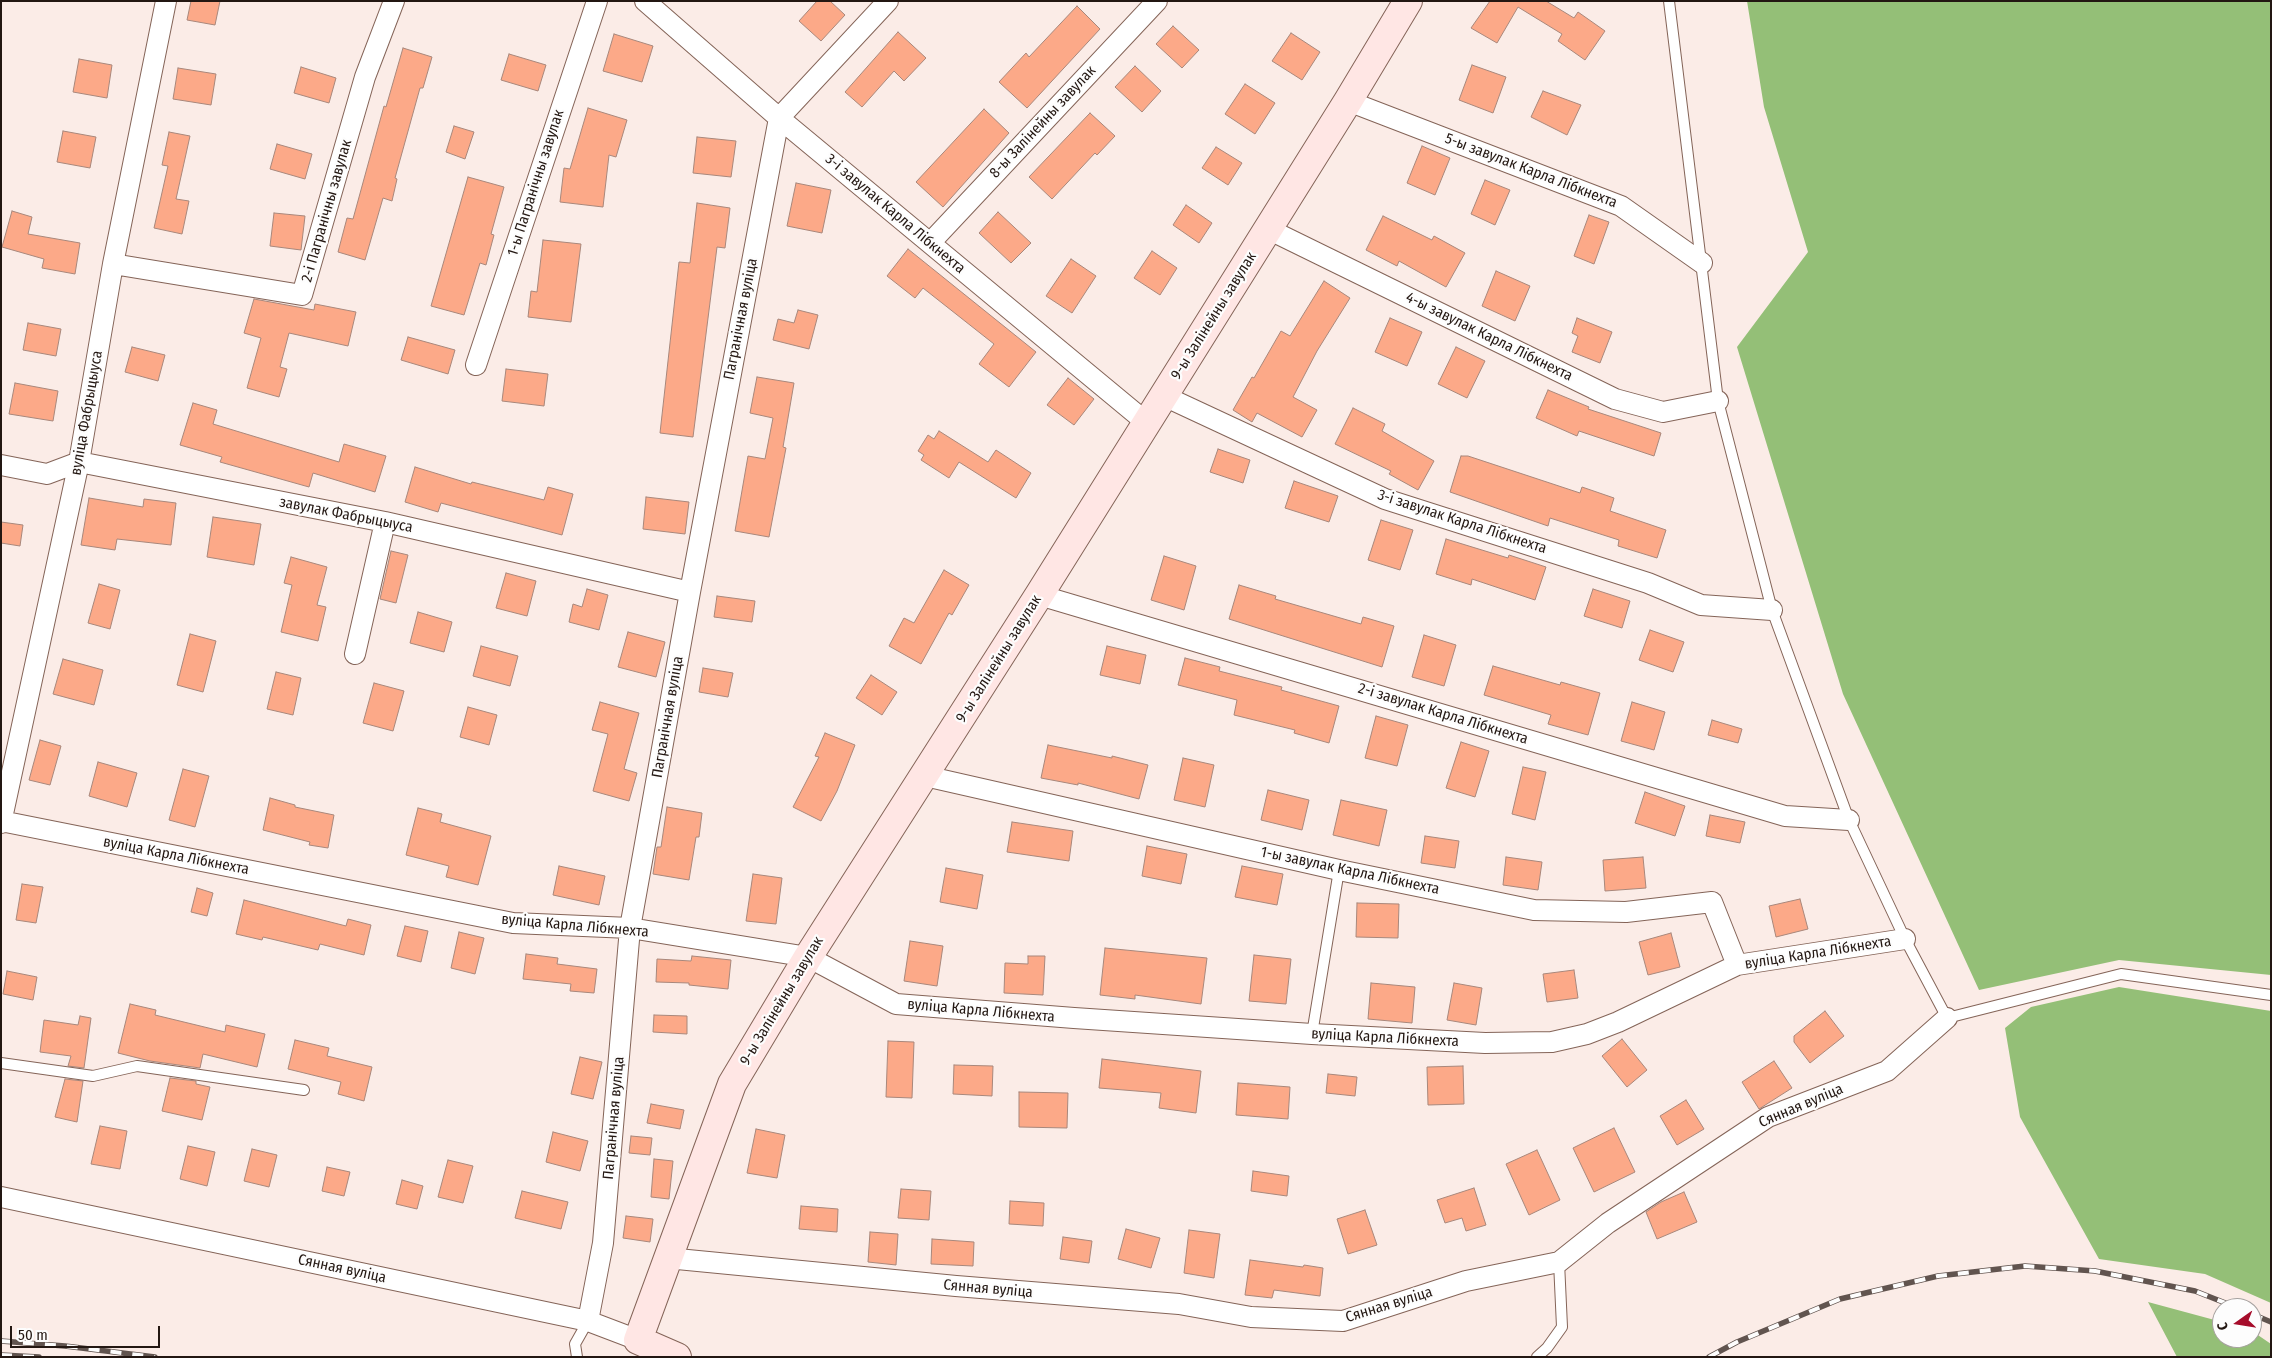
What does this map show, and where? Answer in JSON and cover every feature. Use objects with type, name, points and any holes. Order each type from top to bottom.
[{"type":"street","name":"вуліца Фабрыцыуса","points":[[1,822],[79,462],[113,264],[166,1]]},
{"type":"street","name":"2-і Пагранічны завулак","points":[[113,264],[302,295],[365,77],[394,1]]},
{"type":"street","name":"1-ы Пагранічны завулак","points":[[476,365],[597,1]]},
{"type":"street","name":"3-і завулак Карла Лібкнехта","points":[[646,1],[779,118],[1147,423]]},
{"type":"street","points":[[779,118],[888,1]]},
{"type":"street","name":"8-ы Залінейны завулак","points":[[930,242],[1156,1]]},
{"type":"street","name":"9-ы Залінейны завулак","points":[[637,1344],[732,1084],[808,957],[925,776],[1164,396],[1348,101],[1408,1]]},
{"type":"street","name":"5-ы завулак Карла Лібкнехта","points":[[1348,101],[1621,206],[1702,263]]},
{"type":"street","name":"Пагранічная вуліца","points":[[588,1321],[603,1244],[630,928],[690,592],[779,118]]},
{"type":"street","name":"4-ы завулак Карла Лібкнехта","points":[[1268,229],[1615,399],[1663,412],[1718,400]]},
{"type":"street","name":"3-і завулак Карла Лібкнехта","points":[[1164,396],[1385,499],[1648,583],[1701,605],[1772,610]]},
{"type":"street","points":[[1,465],[47,474],[79,462]]},
{"type":"street","name":"завулак Фабрыцыуса","points":[[79,462],[386,522],[690,592]]},
{"type":"street","points":[[355,654],[386,522]]},
{"type":"street","name":"2-і завулак Карла Лібкнехта","points":[[1039,595],[1785,816],[1849,820]]},
{"type":"street","name":"1-ы завулак Карла Лібкнехта","points":[[925,776],[1339,870],[1534,910],[1626,912],[1712,902],[1737,965]]},
{"type":"street","name":"вуліца Карла Лібкнехта","points":[[1,822],[513,923],[630,928],[808,957],[896,1004],[1312,1034],[1486,1043],[1552,1042],[1587,1034],[1618,1022],[1737,965],[1905,939]]},
{"type":"street","name":"Сянная вуліца","points":[[667,1258],[956,1286],[1179,1304],[1251,1318],[1343,1321],[1466,1281],[1559,1262],[1608,1223],[1768,1117],[1887,1071],[1947,1018]]},
{"type":"street","name":"Сянная вуліца","points":[[1,1197],[588,1321],[637,1344],[677,1357]]},
{"type":"lane","points":[[1669,1],[1718,400],[1772,610],[1849,820],[1905,939],[1947,1018],[2121,974],[2271,995]]},
{"type":"lane","points":[[1312,1034],[1339,870]]},
{"type":"lane","points":[[1,1063],[92,1076],[137,1066],[304,1090]]},
{"type":"lane","points":[[1537,1357],[1547,1348],[1562,1327],[1559,1262]]},
{"type":"lane","points":[[577,1357],[575,1344],[588,1321]]},
{"type":"green space","points":[[1747,1],[2271,1],[2271,975],[2119,960],[1979,990],[1843,694],[1737,347],[1808,252],[1764,107]]},
{"type":"green space","points":[[2119,987],[2271,1011],[2271,1303],[2205,1274],[2099,1259],[2020,1117],[2005,1028],[2031,1007]]},
{"type":"green space","points":[[2148,1302],[2212,1319],[2212,1348],[2262,1348],[2262,1338],[2271,1344],[2271,1357],[2177,1357]]},
{"type":"building","points":[[191,1],[220,1],[215,25],[187,20]]},
{"type":"building","points":[[817,1],[830,1],[845,15],[821,41],[799,21]]},
{"type":"building","points":[[1490,1],[1546,1],[1574,18],[1578,12],[1605,31],[1585,60],[1558,41],[1562,34],[1518,7],[1497,43],[1471,28]]},
{"type":"building","points":[[1077,6],[1100,29],[1027,108],[999,82],[1026,53],[1029,57]]},
{"type":"building","points":[[1173,26],[1199,50],[1182,68],[1156,44]]},
{"type":"building","points":[[898,32],[926,58],[904,81],[894,71],[862,107],[845,92]]},
{"type":"building","points":[[1291,33],[1320,52],[1302,80],[1272,61]]},
{"type":"building","points":[[614,34],[653,46],[642,82],[603,71]]},
{"type":"building","points":[[403,48],[432,57],[423,88],[420,88],[395,178],[397,179],[392,201],[383,198],[365,260],[338,252],[347,218],[353,219],[384,106],[386,107]]},
{"type":"building","points":[[509,54],[546,65],[538,91],[501,80]]},
{"type":"building","points":[[79,59],[112,65],[107,98],[73,92]]},
{"type":"building","points":[[1472,65],[1506,77],[1493,113],[1459,100]]},
{"type":"building","points":[[1135,66],[1161,91],[1142,112],[1115,87]]},
{"type":"building","points":[[301,67],[336,78],[329,103],[294,93]]},
{"type":"building","points":[[178,68],[216,74],[211,105],[173,99]]},
{"type":"building","points":[[1245,84],[1275,103],[1255,134],[1225,114]]},
{"type":"building","points":[[1543,91],[1581,105],[1567,135],[1531,117]]},
{"type":"building","points":[[588,108],[627,120],[616,157],[609,155],[603,207],[560,202],[564,168],[570,169]]},
{"type":"building","points":[[984,109],[1009,133],[943,207],[916,182]]},
{"type":"building","points":[[1090,113],[1115,136],[1097,155],[1095,153],[1052,199],[1029,177]]},
{"type":"building","points":[[454,126],[474,132],[465,159],[446,152]]},
{"type":"building","points":[[63,131],[96,137],[90,168],[57,162]]},
{"type":"building","points":[[169,132],[190,136],[176,199],[189,201],[182,234],[154,228],[168,166],[162,165]]},
{"type":"building","points":[[697,137],[736,141],[731,177],[693,173]]},
{"type":"building","points":[[277,144],[312,154],[305,179],[270,169]]},
{"type":"building","points":[[1422,146],[1450,158],[1435,195],[1407,183]]},
{"type":"building","points":[[1216,147],[1242,163],[1228,185],[1202,168]]},
{"type":"building","points":[[468,177],[504,187],[491,234],[494,235],[486,265],[480,263],[464,315],[431,306]]},
{"type":"building","points":[[1485,180],[1510,190],[1495,225],[1471,214]]},
{"type":"building","points":[[796,183],[831,190],[822,233],[787,226]]},
{"type":"building","points":[[697,203],[730,208],[725,248],[717,247],[693,437],[660,433],[679,262],[690,263]]},
{"type":"building","points":[[1186,205],[1212,223],[1199,243],[1173,225]]},
{"type":"building","points":[[12,211],[32,217],[28,234],[80,243],[75,274],[42,268],[44,259],[2,247]]},
{"type":"building","points":[[998,212],[1031,243],[1011,263],[979,233]]},
{"type":"building","points":[[274,213],[305,216],[301,250],[270,246]]},
{"type":"building","points":[[1589,215],[1609,222],[1594,264],[1574,256]]},
{"type":"building","points":[[1383,216],[1432,240],[1434,236],[1465,253],[1446,287],[1399,261],[1397,266],[1366,250]]},
{"type":"building","points":[[543,240],[581,244],[571,322],[528,317],[531,291],[537,292]]},
{"type":"building","points":[[908,249],[1036,352],[1009,387],[979,364],[994,344],[923,288],[915,298],[887,276]]},
{"type":"building","points":[[1152,251],[1177,268],[1160,295],[1134,278]]},
{"type":"building","points":[[1071,259],[1096,276],[1072,313],[1046,296]]},
{"type":"building","points":[[1496,271],[1530,286],[1515,321],[1482,306]]},
{"type":"building","points":[[1324,281],[1350,298],[1317,351],[1293,397],[1317,410],[1302,437],[1257,413],[1252,422],[1233,410],[1281,331],[1290,336]]},
{"type":"building","points":[[254,299],[314,310],[315,304],[356,312],[348,346],[289,333],[280,367],[287,369],[279,397],[247,388],[261,338],[244,333]]},
{"type":"building","points":[[798,310],[818,315],[809,349],[773,340],[778,319],[794,323]]},
{"type":"building","points":[[1390,318],[1422,332],[1407,366],[1375,352]]},
{"type":"building","points":[[1577,318],[1612,332],[1600,363],[1572,352],[1578,336],[1572,333]]},
{"type":"building","points":[[28,323],[61,329],[56,356],[23,350]]},
{"type":"building","points":[[408,337],[455,350],[448,374],[401,360]]},
{"type":"building","points":[[132,347],[165,355],[158,381],[125,372]]},
{"type":"building","points":[[1456,347],[1485,361],[1467,398],[1438,384]]},
{"type":"building","points":[[506,369],[548,374],[544,406],[502,401]]},
{"type":"building","points":[[757,377],[794,383],[783,447],[786,448],[769,537],[735,531],[748,456],[765,459],[773,418],[750,413]]},
{"type":"building","points":[[1068,378],[1094,399],[1074,425],[1047,405]]},
{"type":"building","points":[[15,383],[58,391],[53,421],[9,414]]},
{"type":"building","points":[[1548,390],[1589,407],[1588,409],[1661,433],[1654,456],[1579,431],[1577,436],[1536,418]]},
{"type":"building","points":[[193,403],[217,410],[213,424],[339,462],[344,444],[386,456],[375,492],[313,473],[309,487],[220,462],[222,457],[180,445]]},
{"type":"building","points":[[1353,408],[1385,424],[1382,431],[1434,461],[1418,490],[1389,474],[1391,471],[1335,444]]},
{"type":"building","points":[[939,431],[988,462],[996,450],[1031,473],[1016,498],[959,462],[949,478],[921,460],[924,455],[918,451],[928,435],[934,439]]},
{"type":"building","points":[[1218,449],[1250,460],[1243,483],[1210,472]]},
{"type":"building","points":[[1461,456],[1468,456],[1580,493],[1582,487],[1614,498],[1610,511],[1666,530],[1657,558],[1618,546],[1619,540],[1550,518],[1548,526],[1450,492]]},
{"type":"building","points":[[415,467],[471,484],[472,482],[544,500],[548,487],[573,494],[562,535],[441,503],[438,512],[405,502]]},
{"type":"building","points":[[1294,481],[1338,496],[1329,522],[1285,508]]},
{"type":"building","points":[[646,497],[689,502],[685,534],[643,529]]},
{"type":"building","points":[[89,498],[143,507],[144,499],[176,503],[171,545],[117,539],[115,550],[81,545]]},
{"type":"building","points":[[213,517],[261,524],[254,565],[207,557]]},
{"type":"building","points":[[1381,520],[1413,530],[1400,570],[1368,560]]},
{"type":"building","points":[[1,522],[23,525],[20,546],[1,543]]},
{"type":"building","points":[[1446,539],[1508,558],[1509,555],[1546,567],[1535,600],[1472,579],[1471,585],[1436,574]]},
{"type":"building","points":[[391,551],[408,555],[396,603],[380,599]]},
{"type":"building","points":[[1164,556],[1196,566],[1184,610],[1151,600]]},
{"type":"building","points":[[291,557],[327,567],[317,605],[326,607],[318,641],[281,632],[292,585],[284,583]]},
{"type":"building","points":[[944,570],[969,585],[952,615],[949,613],[921,664],[889,646],[904,618],[914,623]]},
{"type":"building","points":[[506,573],[536,581],[527,616],[496,608]]},
{"type":"building","points":[[99,584],[120,590],[110,629],[88,623]]},
{"type":"building","points":[[1239,585],[1276,596],[1275,599],[1361,624],[1363,617],[1394,626],[1382,667],[1229,619]]},
{"type":"building","points":[[587,589],[608,595],[599,630],[569,622],[573,604],[582,607]]},
{"type":"building","points":[[1593,589],[1630,601],[1622,628],[1584,616]]},
{"type":"building","points":[[717,596],[755,601],[752,622],[714,617]]},
{"type":"building","points":[[418,612],[452,622],[444,652],[410,643]]},
{"type":"building","points":[[1650,630],[1684,642],[1673,672],[1639,660]]},
{"type":"building","points":[[628,632],[665,642],[656,677],[618,667]]},
{"type":"building","points":[[190,634],[216,641],[203,692],[177,685]]},
{"type":"building","points":[[1424,635],[1456,645],[1444,686],[1412,677]]},
{"type":"building","points":[[481,646],[518,656],[510,686],[473,676]]},
{"type":"building","points":[[1107,646],[1146,655],[1140,684],[1100,675]]},
{"type":"building","points":[[1185,658],[1220,667],[1219,671],[1282,687],[1281,690],[1339,706],[1329,743],[1294,733],[1295,730],[1234,715],[1237,700],[1178,685]]},
{"type":"building","points":[[63,659],[103,670],[94,705],[53,694]]},
{"type":"building","points":[[1493,666],[1560,685],[1561,682],[1600,693],[1588,735],[1548,724],[1551,715],[1484,695]]},
{"type":"building","points":[[703,668],[733,673],[728,697],[699,692]]},
{"type":"building","points":[[276,672],[301,678],[293,715],[267,709]]},
{"type":"building","points":[[871,675],[897,692],[882,715],[856,698]]},
{"type":"building","points":[[374,683],[404,691],[393,731],[363,723]]},
{"type":"building","points":[[600,702],[639,713],[624,769],[637,773],[629,801],[593,791],[608,734],[592,730]]},
{"type":"building","points":[[1632,702],[1665,712],[1654,750],[1621,741]]},
{"type":"building","points":[[468,707],[497,715],[489,745],[460,737]]},
{"type":"building","points":[[1376,716],[1408,725],[1397,766],[1365,758]]},
{"type":"building","points":[[1712,720],[1742,729],[1738,743],[1708,735]]},
{"type":"building","points":[[825,733],[855,745],[837,791],[821,821],[793,807],[819,757],[815,756]]},
{"type":"building","points":[[40,740],[61,746],[50,785],[29,780]]},
{"type":"building","points":[[1461,742],[1489,751],[1475,797],[1446,788]]},
{"type":"building","points":[[1048,745],[1112,758],[1112,756],[1148,765],[1139,799],[1078,783],[1078,785],[1041,778]]},
{"type":"building","points":[[1183,758],[1214,765],[1205,807],[1174,800]]},
{"type":"building","points":[[98,762],[137,773],[127,807],[89,796]]},
{"type":"building","points":[[1523,767],[1546,772],[1535,820],[1512,814]]},
{"type":"building","points":[[183,769],[209,776],[195,827],[169,820]]},
{"type":"building","points":[[1268,790],[1309,800],[1302,830],[1261,820]]},
{"type":"building","points":[[1645,792],[1685,806],[1675,836],[1635,823]]},
{"type":"building","points":[[270,798],[295,805],[295,807],[334,815],[328,848],[309,845],[310,842],[263,830]]},
{"type":"building","points":[[1341,800],[1387,810],[1379,846],[1333,835]]},
{"type":"building","points":[[667,807],[702,813],[699,837],[696,837],[689,880],[653,874],[657,847],[661,847]]},
{"type":"building","points":[[418,808],[442,814],[440,822],[491,836],[478,885],[446,877],[449,866],[406,855]]},
{"type":"building","points":[[1710,815],[1745,822],[1740,843],[1706,836]]},
{"type":"building","points":[[1012,822],[1073,831],[1069,861],[1007,852]]},
{"type":"building","points":[[1425,836],[1459,841],[1455,868],[1421,863]]},
{"type":"building","points":[[1147,846],[1187,854],[1181,884],[1142,876]]},
{"type":"building","points":[[1506,857],[1542,862],[1538,890],[1503,885]]},
{"type":"building","points":[[1643,857],[1646,888],[1605,891],[1603,860]]},
{"type":"building","points":[[559,866],[605,876],[599,905],[553,895]]},
{"type":"building","points":[[1242,866],[1283,874],[1277,905],[1235,897]]},
{"type":"building","points":[[946,868],[983,875],[977,909],[940,902]]},
{"type":"building","points":[[753,874],[782,878],[776,924],[746,921]]},
{"type":"building","points":[[22,884],[43,887],[36,923],[16,920]]},
{"type":"building","points":[[197,888],[213,893],[207,916],[191,912]]},
{"type":"building","points":[[1800,899],[1808,929],[1776,937],[1769,906]]},
{"type":"building","points":[[244,900],[346,926],[348,919],[371,925],[364,955],[320,944],[318,950],[263,937],[262,940],[236,934]]},
{"type":"building","points":[[1357,903],[1399,904],[1398,938],[1356,937]]},
{"type":"building","points":[[405,926],[428,931],[421,962],[397,956]]},
{"type":"building","points":[[459,932],[484,938],[475,974],[451,968]]},
{"type":"building","points":[[1671,933],[1680,967],[1648,975],[1639,942]]},
{"type":"building","points":[[910,941],[943,946],[937,986],[904,981]]},
{"type":"building","points":[[1105,948],[1207,958],[1201,1004],[1135,995],[1135,999],[1100,995]]},
{"type":"building","points":[[526,954],[558,958],[557,964],[597,969],[594,993],[570,991],[571,984],[523,979]]},
{"type":"building","points":[[1254,955],[1291,959],[1286,1004],[1249,1001]]},
{"type":"building","points":[[692,956],[731,960],[728,989],[689,985],[689,983],[656,982],[657,959],[691,961]]},
{"type":"building","points":[[1028,956],[1045,956],[1043,995],[1004,993],[1005,963],[1028,964]]},
{"type":"building","points":[[1574,970],[1578,998],[1547,1002],[1543,974]]},
{"type":"building","points":[[7,971],[37,977],[33,1000],[3,994]]},
{"type":"building","points":[[1371,983],[1415,987],[1412,1023],[1368,1019]]},
{"type":"building","points":[[1454,983],[1482,988],[1476,1025],[1447,1020]]},
{"type":"building","points":[[130,1004],[156,1010],[155,1015],[225,1032],[226,1025],[265,1034],[257,1067],[203,1054],[200,1068],[150,1061],[118,1053]]},
{"type":"building","points":[[1825,1011],[1844,1036],[1810,1063],[1794,1042],[1794,1036]]},
{"type":"building","points":[[654,1015],[687,1016],[687,1034],[653,1032]]},
{"type":"building","points":[[80,1016],[91,1018],[84,1068],[68,1066],[71,1056],[40,1052],[44,1020],[78,1025]]},
{"type":"building","points":[[1622,1039],[1647,1070],[1627,1087],[1602,1056]]},
{"type":"building","points":[[295,1040],[329,1048],[327,1056],[372,1067],[364,1101],[338,1094],[341,1082],[288,1069]]},
{"type":"building","points":[[888,1041],[914,1042],[912,1098],[886,1097]]},
{"type":"building","points":[[580,1057],[602,1062],[593,1099],[571,1094]]},
{"type":"building","points":[[1102,1059],[1201,1071],[1196,1113],[1159,1108],[1161,1093],[1099,1088]]},
{"type":"building","points":[[1774,1061],[1792,1088],[1759,1109],[1742,1082]]},
{"type":"building","points":[[954,1065],[993,1066],[992,1096],[953,1094]]},
{"type":"building","points":[[1463,1066],[1464,1104],[1428,1105],[1427,1067]]},
{"type":"building","points":[[1328,1074],[1357,1077],[1355,1096],[1326,1093]]},
{"type":"building","points":[[170,1078],[196,1081],[196,1084],[210,1087],[202,1120],[162,1111]]},
{"type":"building","points":[[65,1079],[83,1081],[77,1122],[55,1117]]},
{"type":"building","points":[[1238,1083],[1290,1087],[1288,1119],[1236,1115]]},
{"type":"building","points":[[1019,1092],[1068,1093],[1067,1128],[1019,1127]]},
{"type":"building","points":[[1686,1100],[1704,1129],[1677,1145],[1660,1116]]},
{"type":"building","points":[[651,1104],[684,1110],[680,1129],[647,1123]]},
{"type":"building","points":[[100,1126],[127,1131],[120,1169],[91,1164]]},
{"type":"building","points":[[1614,1128],[1635,1172],[1594,1192],[1573,1148]]},
{"type":"building","points":[[756,1129],[785,1135],[777,1178],[747,1173]]},
{"type":"building","points":[[553,1132],[588,1141],[580,1171],[546,1162]]},
{"type":"building","points":[[631,1136],[652,1138],[650,1155],[629,1153]]},
{"type":"building","points":[[188,1146],[215,1152],[207,1186],[180,1179]]},
{"type":"building","points":[[252,1149],[277,1155],[269,1187],[244,1181]]},
{"type":"building","points":[[1537,1150],[1560,1200],[1529,1215],[1506,1164]]},
{"type":"building","points":[[654,1159],[673,1161],[669,1199],[651,1197]]},
{"type":"building","points":[[448,1160],[473,1166],[463,1203],[438,1197]]},
{"type":"building","points":[[327,1167],[350,1172],[344,1196],[322,1191]]},
{"type":"building","points":[[1253,1171],[1289,1176],[1287,1196],[1251,1191]]},
{"type":"building","points":[[402,1180],[423,1186],[417,1209],[396,1204]]},
{"type":"building","points":[[1474,1188],[1486,1225],[1466,1231],[1462,1218],[1445,1223],[1437,1200]]},
{"type":"building","points":[[901,1189],[931,1191],[929,1220],[898,1218]]},
{"type":"building","points":[[522,1191],[568,1202],[561,1229],[515,1218]]},
{"type":"building","points":[[1684,1192],[1697,1222],[1657,1239],[1646,1212],[1661,1202]]},
{"type":"building","points":[[1010,1201],[1044,1203],[1043,1226],[1009,1224]]},
{"type":"building","points":[[801,1206],[838,1209],[837,1232],[799,1229]]},
{"type":"building","points":[[1365,1210],[1377,1245],[1348,1254],[1337,1219]]},
{"type":"building","points":[[626,1216],[653,1219],[650,1242],[623,1238]]},
{"type":"building","points":[[1126,1229],[1160,1238],[1151,1268],[1118,1259]]},
{"type":"building","points":[[1189,1230],[1220,1234],[1214,1278],[1184,1273]]},
{"type":"building","points":[[870,1232],[898,1234],[896,1265],[868,1262]]},
{"type":"building","points":[[1063,1237],[1092,1241],[1089,1263],[1060,1259]]},
{"type":"building","points":[[932,1239],[974,1242],[973,1266],[931,1264]]},
{"type":"building","points":[[1250,1260],[1323,1268],[1320,1296],[1274,1290],[1272,1298],[1245,1295]]},
{"type":"railway","points":[[1709,1357],[1737,1342],[1840,1299],[1938,1276],[2025,1266],[2095,1271],[2195,1291],[2213,1298]]},
{"type":"railway","points":[[2262,1318],[2271,1322]]},
{"type":"railway","points":[[1,1341],[65,1346],[155,1357]]},
{"type":"railway","points":[[1,1355],[39,1357]]}]
